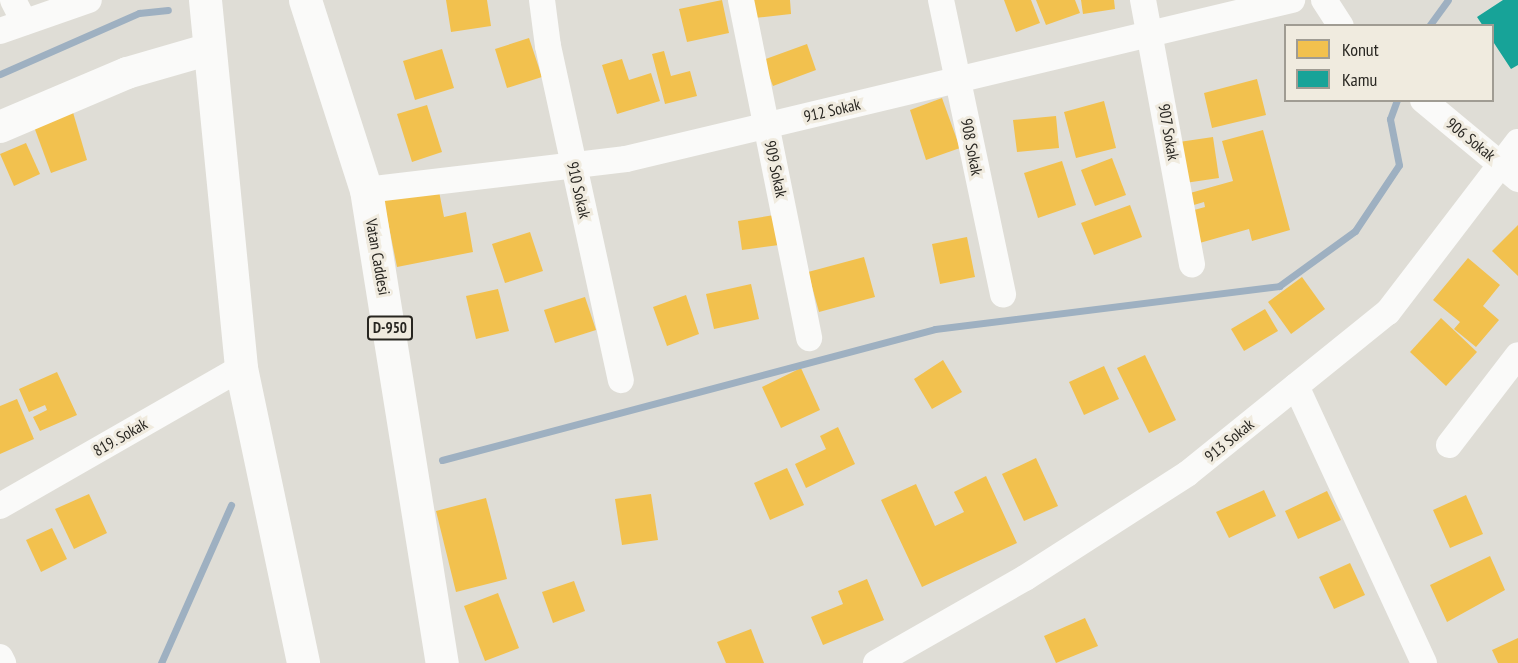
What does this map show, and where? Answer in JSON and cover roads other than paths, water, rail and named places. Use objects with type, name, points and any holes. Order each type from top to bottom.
[{"type":"highway","points":[[205,0],[240,368],[303,663]]},
{"type":"highway","name":"Vatan Caddesi","points":[[305,0],[366,190],[442,663]]},
{"type":"street","points":[[0,31],[18,11],[89,0]]},
{"type":"street","name":"910 Sokak","points":[[542,0],[548,46],[621,380]]},
{"type":"street","name":"909 Sokak","points":[[741,0],[809,338]]},
{"type":"street","name":"908 Sokak","points":[[941,0],[960,80],[1003,295]]},
{"type":"street","name":"907 Sokak","points":[[1143,0],[1192,265]]},
{"type":"street","name":"912 Sokak","points":[[366,190],[574,167],[767,125],[1292,0]]},
{"type":"street","points":[[1324,0],[1340,24]]},
{"type":"street","points":[[0,128],[127,74],[210,49]]},
{"type":"street","name":"906 Sokak","points":[[1425,102],[1510,171]]},
{"type":"street","name":"913 Sokak","points":[[876,663],[1025,578],[1187,474],[1388,312],[1510,171],[1518,142]]},
{"type":"street","points":[[1449,445],[1518,355]]},
{"type":"street","name":"819. Sokak","points":[[0,506],[240,368]]},
{"type":"street","points":[[1296,386],[1424,663]]},
{"type":"street","points":[[0,657],[3,663]]},
{"type":"waterway","points":[[1430,24],[1448,0]]},
{"type":"waterway","points":[[0,74],[139,13],[168,10]]},
{"type":"waterway","points":[[442,460],[935,329],[1279,286],[1355,231],[1399,165],[1390,119],[1396,102]]},
{"type":"waterway","points":[[161,663],[231,505]]}]
